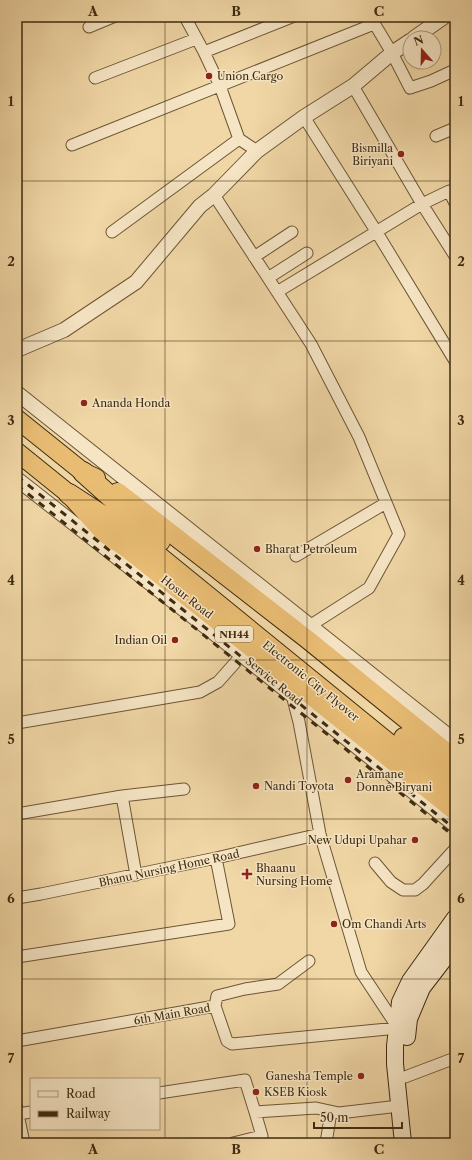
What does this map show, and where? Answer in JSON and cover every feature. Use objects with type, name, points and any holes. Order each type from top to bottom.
[{"type":"highway","points":[[17,419],[83,472],[106,483],[125,497],[307,638],[455,759]]},
{"type":"highway","name":"Hosur Road","points":[[17,452],[69,494],[105,534],[126,548],[455,811]]},
{"type":"highway","name":"Electronic City Flyover","points":[[83,472],[144,528],[382,730],[455,798]]},
{"type":"highway","name":"Electronic City Flyover","points":[[69,494],[132,535],[382,730],[455,780]]},
{"type":"main road","points":[[403,1143],[395,1064],[395,1046],[400,1002],[410,981],[455,918]]},
{"type":"main road","points":[[412,1143],[404,1056],[409,1019],[422,988],[455,945]]},
{"type":"street","points":[[89,27],[113,17]]},
{"type":"street","points":[[185,17],[220,86],[239,139],[257,151]]},
{"type":"street","points":[[204,52],[292,17]]},
{"type":"street","points":[[425,30],[444,17]]},
{"type":"street","points":[[72,145],[220,86],[372,20],[392,53],[410,88],[431,81],[455,70]]},
{"type":"street","points":[[94,78],[196,39]]},
{"type":"street","points":[[17,350],[64,330],[136,282],[201,206],[214,195],[257,151],[304,117],[353,86],[402,46]]},
{"type":"street","points":[[353,86],[422,204],[455,256]]},
{"type":"street","points":[[304,117],[376,231],[455,361]]},
{"type":"street","points":[[436,136],[455,128]]},
{"type":"street","points":[[112,232],[239,139]]},
{"type":"street","points":[[277,292],[422,204],[449,191],[455,203]]},
{"type":"street","points":[[214,195],[311,344],[359,437],[399,534],[369,588],[311,625]]},
{"type":"street","points":[[254,257],[292,232]]},
{"type":"street","points":[[268,278],[307,253]]},
{"type":"street","points":[[17,393],[311,625],[455,741]]},
{"type":"street","name":"Service Road","points":[[17,479],[242,655],[455,825]]},
{"type":"street","points":[[296,556],[386,503]]},
{"type":"street","points":[[17,723],[200,692],[218,682],[242,655]]},
{"type":"street","points":[[292,695],[299,722],[320,834],[361,972],[398,1028]]},
{"type":"street","points":[[17,814],[122,796],[184,789]]},
{"type":"street","points":[[122,796],[136,875]]},
{"type":"street","name":"Bhanu Nursing Home Road","points":[[17,898],[136,875],[320,834]]},
{"type":"street","points":[[375,863],[391,882],[403,890],[414,890],[423,884],[455,850]]},
{"type":"street","points":[[17,957],[229,924],[216,858]]},
{"type":"street","points":[[215,1006],[217,996],[245,989],[278,984],[309,961]]},
{"type":"street","name":"6th Main Road","points":[[17,1041],[215,1006],[227,1041],[232,1044],[398,1028]]},
{"type":"street","points":[[405,1077],[455,1058]]},
{"type":"street","points":[[160,1093],[245,1080],[262,1136],[233,1143]]},
{"type":"street","points":[[255,1112],[316,1108],[339,1113],[399,1106]]},
{"type":"street","points":[[24,1143],[18,1126],[18,1111],[30,1112]]},
{"type":"street","points":[[326,1143],[331,1112]]},
{"type":"railway","points":[[17,476],[455,829]]},
{"type":"railway","points":[[17,485],[455,837]]},
{"type":"place","name":"Union Cargo","points":[[209,76]]},
{"type":"place","name":"Bismilla Biriyani","points":[[401,154]]},
{"type":"place","name":"Ananda Honda","points":[[84,403]]},
{"type":"place","name":"Bharat Petroleum","points":[[257,549]]},
{"type":"place","name":"Indian Oil","points":[[175,640]]},
{"type":"place","name":"Aramane Donne Biryani","points":[[348,780]]},
{"type":"place","name":"Nandi Toyota","points":[[256,786]]},
{"type":"place","name":"New Udupi Upahar","points":[[415,840]]},
{"type":"place","name":"Bhaanu Nursing Home","points":[[247,874]]},
{"type":"place","name":"Om Chandi Arts","points":[[334,924]]},
{"type":"place","name":"Ganesha Temple","points":[[361,1076]]},
{"type":"place","name":"KSEB Kiosk","points":[[256,1092]]}]
